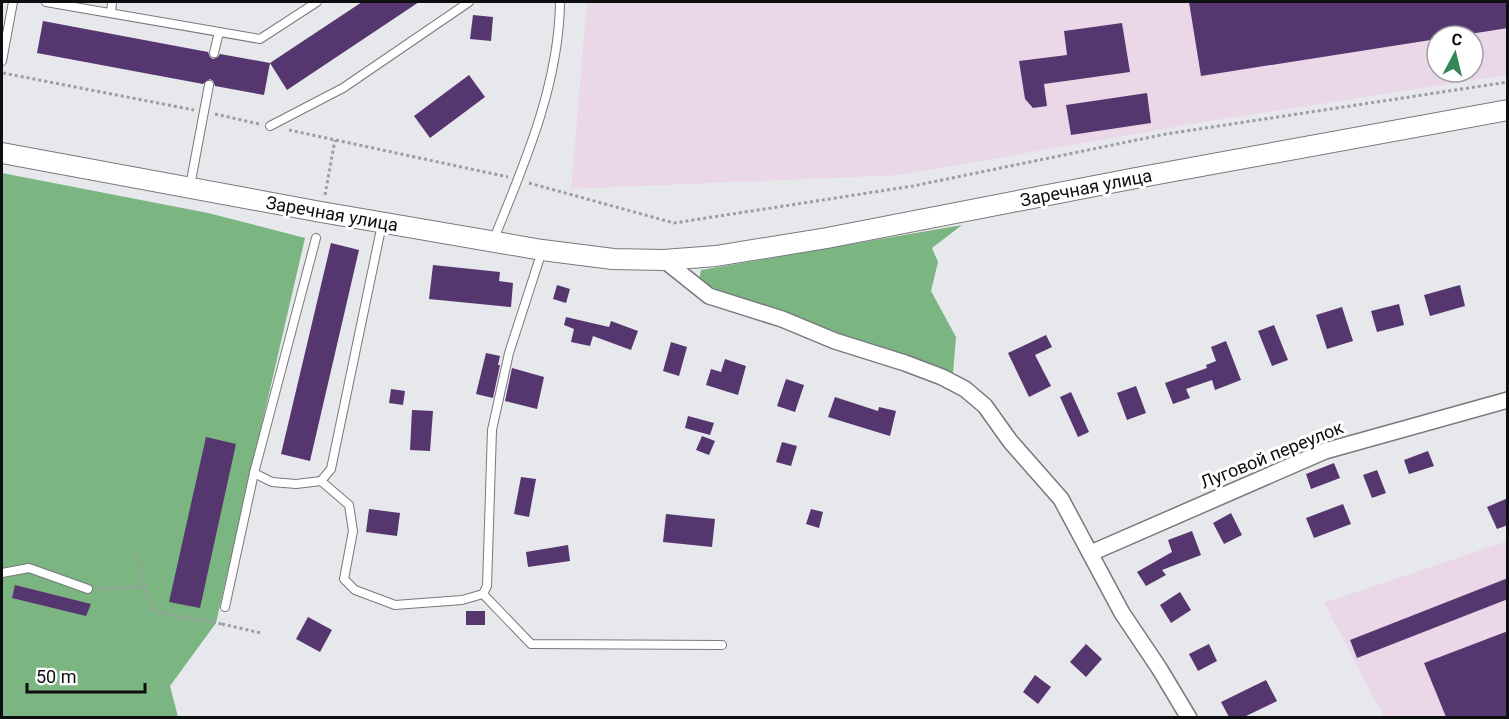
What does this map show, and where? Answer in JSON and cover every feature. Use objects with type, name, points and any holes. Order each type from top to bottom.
[{"type":"street","name":"Заречная улица","points":[[2,153],[542,250],[613,259],[664,260],[716,256],[827,238],[1508,110]]},
{"type":"street","points":[[664,260],[709,296],[782,319],[835,341],[942,377],[965,389],[985,406],[1010,441],[1061,500],[1122,613],[1160,668],[1189,717]]},
{"type":"street","name":"Луговой переулок","points":[[1091,553],[1325,451],[1508,400]]},
{"type":"lane","points":[[2,61],[13,2]]},
{"type":"lane","points":[[46,2],[261,39],[317,2]]},
{"type":"lane","points":[[111,13],[112,2]]},
{"type":"lane","points":[[270,126],[344,88],[469,2]]},
{"type":"lane","points":[[493,241],[518,180],[545,100],[551,77],[561,2]]},
{"type":"lane","points":[[214,53],[219,32]]},
{"type":"lane","points":[[190,188],[209,85]]},
{"type":"lane","points":[[254,473],[272,482],[296,484],[321,481],[332,469],[382,222]]},
{"type":"lane","points":[[225,607],[254,473],[316,238]]},
{"type":"lane","points":[[321,481],[350,505],[353,531],[344,579],[355,590],[395,605],[462,600],[483,594],[488,586],[492,430],[509,353],[542,250]]},
{"type":"lane","points":[[2,573],[29,568],[88,589]]},
{"type":"lane","points":[[483,594],[531,644],[722,645]]},
{"type":"path","points":[[518,180],[674,223],[912,186],[1166,134],[1508,82]]},
{"type":"path","points":[[325,195],[335,140]]},
{"type":"path","points":[[135,555],[152,611],[261,633]]},
{"type":"path","points":[[88,589],[145,587]]},
{"type":"path","points":[[222,624],[225,607]]},
{"type":"shaded area","points":[[587,2],[1507,2],[1507,75],[1485,78],[1485,24],[1425,24],[1425,84],[1449,84],[1203,122],[901,175],[571,189]]},
{"type":"shaded area","points":[[1507,541],[1507,717],[1384,717],[1324,603]]},
{"type":"green space","points":[[2,173],[208,213],[305,238],[216,623],[170,686],[178,717],[2,717]]},
{"type":"green space","points":[[962,225],[932,248],[938,262],[931,291],[956,337],[953,373],[711,289],[699,280],[701,270]]},
{"type":"building","points":[[362,2],[419,2],[287,90],[270,63]]},
{"type":"building","points":[[1189,2],[1508,2],[1508,28],[1485,32],[1485,24],[1425,24],[1425,41],[1201,76]]},
{"type":"building","points":[[473,15],[493,17],[491,41],[470,39]]},
{"type":"building","points":[[43,21],[208,52],[213,59],[220,54],[270,63],[264,95],[215,86],[210,79],[203,84],[37,53]]},
{"type":"building","points":[[1122,23],[1130,72],[1044,84],[1047,106],[1033,108],[1025,99],[1019,61],[1067,55],[1064,31]]},
{"type":"building","points":[[469,75],[485,97],[430,138],[414,116]]},
{"type":"building","points":[[1147,93],[1151,123],[1071,135],[1066,105]]},
{"type":"building","points":[[331,243],[359,250],[310,461],[281,454]]},
{"type":"building","points":[[433,265],[500,272],[499,281],[513,283],[511,307],[429,299]]},
{"type":"building","points":[[557,285],[570,289],[566,303],[553,299]]},
{"type":"building","points":[[1460,285],[1465,306],[1430,316],[1424,295]]},
{"type":"building","points":[[1399,304],[1404,325],[1377,332],[1371,311]]},
{"type":"building","points":[[1342,307],[1353,341],[1327,349],[1316,315]]},
{"type":"building","points":[[566,317],[609,327],[611,321],[638,331],[631,350],[593,336],[590,346],[571,342],[574,329],[564,325]]},
{"type":"building","points":[[1274,325],[1288,360],[1272,366],[1258,331]]},
{"type":"building","points":[[1046,335],[1052,347],[1035,355],[1051,386],[1029,397],[1008,353]]},
{"type":"building","points":[[1226,341],[1241,380],[1215,390],[1212,380],[1186,389],[1190,398],[1173,404],[1165,383],[1207,368],[1206,365],[1216,361],[1211,347]]},
{"type":"building","points":[[671,342],[687,347],[679,376],[663,371]]},
{"type":"building","points":[[486,353],[500,356],[493,398],[476,394]]},
{"type":"building","points":[[725,359],[746,366],[738,395],[706,385],[711,369],[721,372]]},
{"type":"building","points":[[512,368],[544,377],[537,409],[505,401]]},
{"type":"building","points":[[786,379],[804,385],[795,412],[777,406]]},
{"type":"building","points":[[1136,386],[1146,413],[1127,420],[1117,393]]},
{"type":"building","points":[[391,389],[405,391],[403,405],[389,403]]},
{"type":"building","points":[[1071,392],[1089,432],[1078,437],[1060,397]]},
{"type":"building","points":[[835,397],[878,411],[879,407],[896,411],[890,436],[828,417]]},
{"type":"building","points":[[412,410],[433,411],[430,451],[410,450]]},
{"type":"building","points":[[688,416],[714,423],[710,435],[685,428]]},
{"type":"building","points":[[702,436],[715,441],[709,455],[696,450]]},
{"type":"building","points":[[206,437],[236,444],[200,608],[169,602]]},
{"type":"building","points":[[782,442],[797,446],[791,466],[776,462]]},
{"type":"building","points":[[1428,451],[1434,466],[1409,474],[1404,460]]},
{"type":"building","points":[[1334,463],[1340,478],[1311,489],[1306,474]]},
{"type":"building","points":[[1377,470],[1386,493],[1372,498],[1363,475]]},
{"type":"building","points":[[521,477],[536,479],[529,517],[514,514]]},
{"type":"building","points":[[1508,498],[1508,525],[1497,529],[1487,507]]},
{"type":"building","points":[[1343,504],[1351,524],[1314,538],[1306,518]]},
{"type":"building","points":[[369,509],[400,513],[397,536],[366,532]]},
{"type":"building","points":[[811,509],[823,512],[819,528],[806,524]]},
{"type":"building","points":[[1231,513],[1242,535],[1224,544],[1213,523]]},
{"type":"building","points":[[666,514],[715,519],[712,547],[663,542]]},
{"type":"building","points":[[1192,531],[1201,555],[1162,570],[1166,575],[1146,586],[1137,572],[1172,552],[1168,540]]},
{"type":"building","points":[[568,545],[570,561],[528,567],[526,552]]},
{"type":"building","points":[[1508,578],[1508,599],[1357,658],[1350,640]]},
{"type":"building","points":[[15,585],[91,604],[86,616],[12,598]]},
{"type":"building","points":[[1180,592],[1191,610],[1171,623],[1160,605]]},
{"type":"building","points":[[466,611],[485,611],[485,625],[466,625]]},
{"type":"building","points":[[308,617],[332,630],[320,652],[296,639]]},
{"type":"building","points":[[1508,631],[1508,717],[1446,717],[1424,663]]},
{"type":"building","points":[[1086,644],[1102,659],[1086,677],[1070,662]]},
{"type":"building","points":[[1209,644],[1217,661],[1198,671],[1189,654]]},
{"type":"building","points":[[1035,675],[1051,687],[1038,704],[1023,692]]},
{"type":"building","points":[[1266,680],[1277,701],[1244,717],[1229,717],[1221,702]]}]
